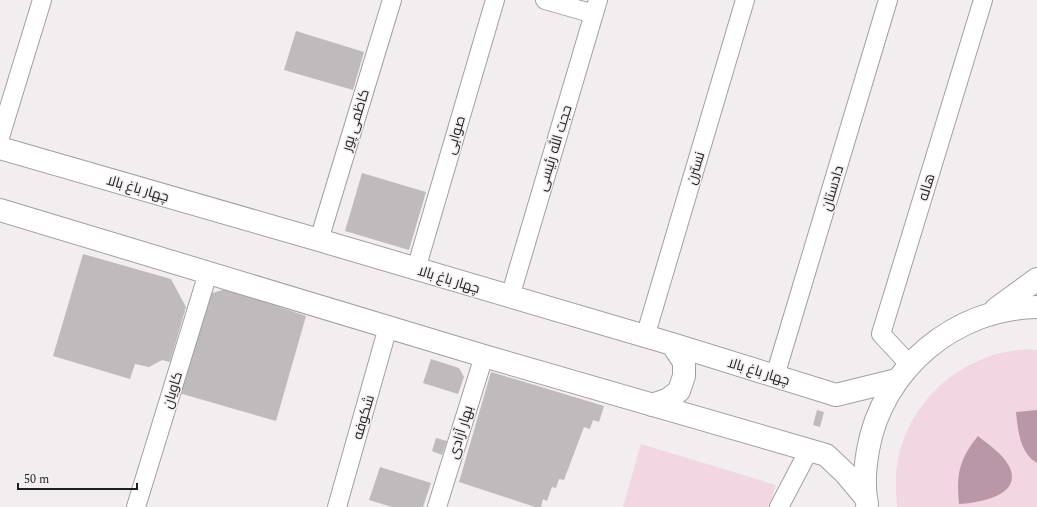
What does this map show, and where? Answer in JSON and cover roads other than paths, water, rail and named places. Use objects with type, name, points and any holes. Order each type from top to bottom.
[{"type":"main road","name":"چهار باغ بالا","points":[[0,148],[319,240],[836,394],[903,372]]},
{"type":"main road","points":[[0,210],[484,356],[826,455],[845,473],[866,502]]},
{"type":"main road","points":[[990,314],[1037,279]]},
{"type":"main road","points":[[866,502],[865,467],[871,436],[881,407],[903,372],[933,342],[960,325],[990,314],[1021,307],[1037,307]]},
{"type":"main road","points":[[652,405],[667,400],[679,391],[684,376],[684,362],[672,344]]},
{"type":"street","points":[[0,137],[42,0]]},
{"type":"street","name":"کاظمی پور","points":[[319,240],[392,0]]},
{"type":"street","name":"صوابی","points":[[416,269],[495,0]]},
{"type":"street","points":[[545,0],[596,7]]},
{"type":"street","name":"نسترن","points":[[645,337],[745,0]]},
{"type":"street","name":"دادستان","points":[[775,376],[888,0]]},
{"type":"street","name":"هاله","points":[[903,372],[881,334],[982,0]]},
{"type":"street","name":"حجت الله رئیسی","points":[[510,297],[596,7]]},
{"type":"street","name":"کاویان","points":[[136,507],[208,273]]},
{"type":"street","name":"شکوفه","points":[[337,507],[385,344],[388,327]]},
{"type":"street","name":"بهار آزادی","points":[[437,507],[484,356]]},
{"type":"street","points":[[779,507],[809,450]]}]
